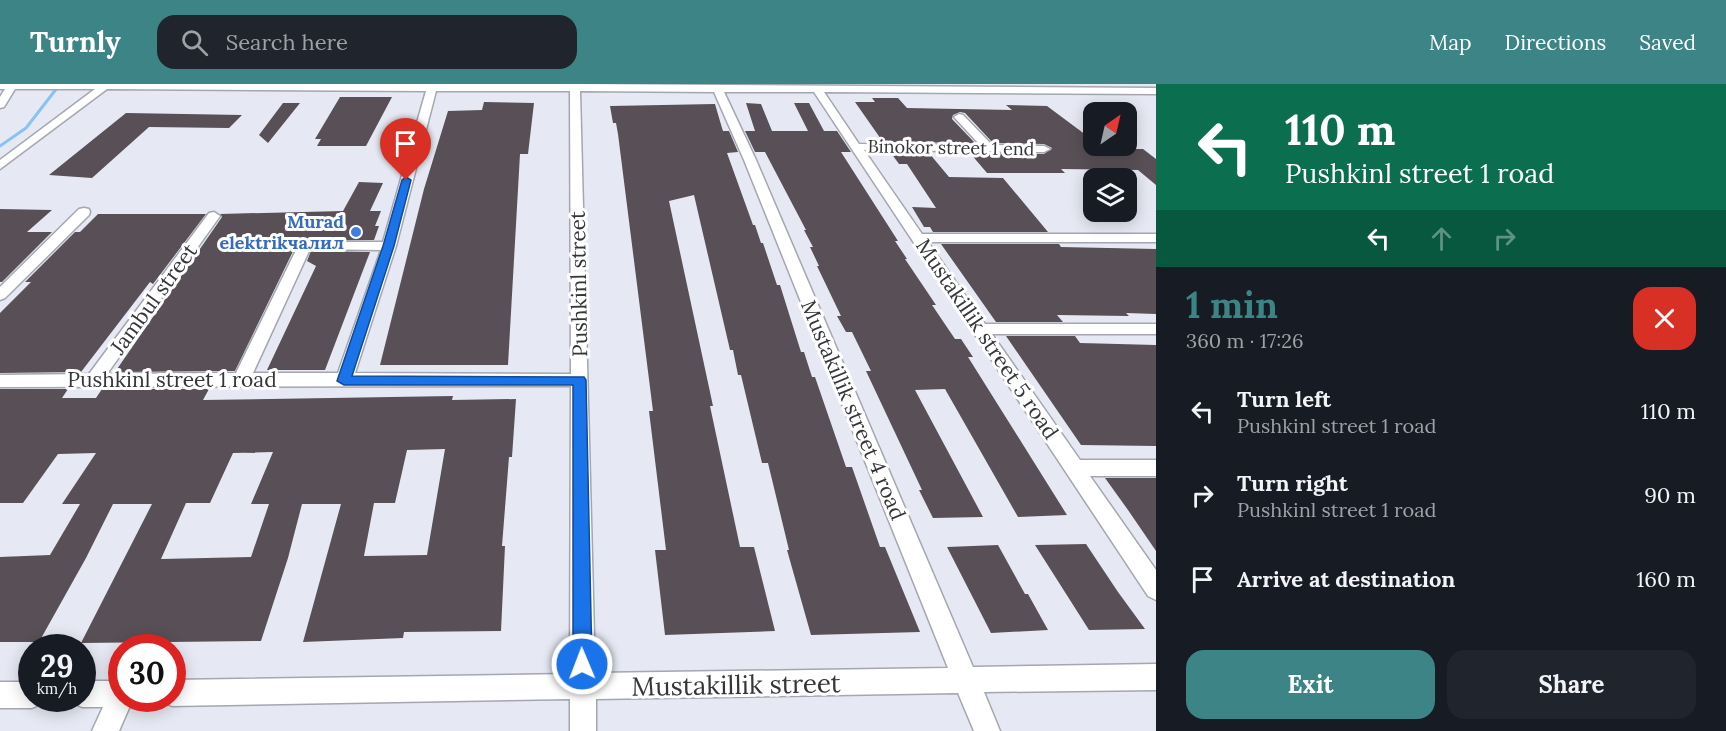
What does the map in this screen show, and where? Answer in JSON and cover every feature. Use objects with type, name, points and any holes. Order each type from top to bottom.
[{"type":"street","points":[[643,84],[1156,87]]},
{"type":"street","points":[[0,105],[8,85],[432,88],[575,86],[718,90],[1156,91]]},
{"type":"street","points":[[0,166],[105,86]]},
{"type":"street","name":"Pushkinl street","points":[[575,86],[583,731]]},
{"type":"street","points":[[344,381],[389,246],[432,88]]},
{"type":"street","name":"Mustakillik street 4 road","points":[[718,90],[754,171],[987,731]]},
{"type":"street","name":"Mustakillik street 5 road","points":[[817,90],[1156,589]]},
{"type":"street","points":[[959,117],[989,148]]},
{"type":"street","name":"Binokor street 1 end","points":[[857,147],[1044,149]]},
{"type":"street","points":[[0,295],[84,212]]},
{"type":"street","name":"Jambul street","points":[[93,381],[214,216]]},
{"type":"street","points":[[919,238],[1156,238]]},
{"type":"street","points":[[242,379],[305,245],[389,246]]},
{"type":"street","points":[[980,329],[1156,329]]},
{"type":"street","name":"Pushkinl street 1 road","points":[[0,381],[580,380]]},
{"type":"street","points":[[1075,468],[1156,468]]},
{"type":"street","name":"Mustakillik street","points":[[186,693],[1156,677]]},
{"type":"street","points":[[0,695],[18,695]]},
{"type":"street","points":[[105,731],[114,712]]},
{"type":"building","points":[[340,97],[392,97],[366,146],[317,146],[321,139],[315,139]]},
{"type":"building","points":[[872,98],[898,98],[907,108],[1012,110],[1006,105],[1047,106],[1083,133],[1083,156],[1137,156],[1137,149],[1143,149],[1156,159],[1156,185],[1137,168],[1061,169],[1065,173],[987,173],[970,153],[1044,154],[1052,148],[1044,144],[993,143],[965,113],[960,112],[953,115],[952,119],[975,143],[883,142],[855,102],[875,102]]},
{"type":"building","points":[[484,102],[534,103],[528,154],[520,154],[508,365],[380,365],[424,189],[448,111],[482,110]]},
{"type":"building","points":[[283,103],[300,103],[268,143],[259,135]]},
{"type":"building","points":[[746,103],[761,104],[772,131],[808,131],[794,103],[809,103],[824,131],[837,131],[851,152],[841,152],[898,241],[895,241],[907,259],[905,259],[936,305],[932,305],[955,339],[961,339],[973,357],[968,357],[1067,515],[1018,517],[945,389],[915,390],[983,517],[933,518],[866,371],[871,371],[852,332],[846,332],[837,316],[841,316],[817,266],[819,266],[810,247],[813,247],[804,230],[806,230],[765,152],[755,152],[745,131],[755,131]]},
{"type":"building","points":[[715,104],[723,131],[729,131],[738,152],[727,153],[777,285],[780,285],[801,352],[804,352],[812,377],[815,377],[846,467],[852,467],[880,547],[885,547],[920,632],[811,635],[787,550],[789,550],[768,463],[762,463],[741,375],[738,375],[733,350],[730,350],[694,195],[669,201],[713,406],[710,406],[740,547],[754,547],[775,631],[665,635],[655,550],[666,550],[649,411],[653,411],[618,134],[610,106]]},
{"type":"building","points":[[126,113],[242,115],[229,128],[149,127],[92,178],[49,175]]},
{"type":"building","points":[[891,153],[929,153],[949,177],[1003,178],[1048,232],[933,232],[930,227],[924,227],[912,207],[936,208],[907,164],[899,164]]},
{"type":"building","points":[[359,182],[383,183],[370,211],[381,211],[375,226],[379,226],[374,240],[298,241],[235,371],[115,372],[222,217],[220,214],[343,211]]},
{"type":"building","points":[[0,209],[52,210],[27,232],[52,232],[2,282],[0,282]]},
{"type":"building","points":[[98,214],[206,214],[153,284],[150,282],[81,372],[0,373],[0,313],[31,282],[25,282],[75,232],[80,232]]},
{"type":"building","points":[[941,244],[1059,244],[1061,247],[1156,249],[1156,314],[1057,315],[1063,322],[996,322]]},
{"type":"building","points":[[311,251],[370,252],[325,370],[267,370],[316,266],[307,261]]},
{"type":"building","points":[[1006,336],[1075,336],[1080,343],[1156,345],[1156,446],[1081,445]]},
{"type":"building","points":[[0,389],[68,389],[62,398],[96,398],[102,389],[209,389],[203,400],[453,396],[452,400],[516,399],[502,546],[505,546],[501,631],[404,632],[403,638],[303,642],[341,504],[302,504],[288,558],[261,641],[186,642],[186,634],[108,634],[108,643],[96,643],[96,634],[86,634],[152,504],[113,504],[43,634],[18,634],[18,642],[0,642],[0,557],[50,555],[80,504],[62,504],[96,453],[58,454],[23,503],[0,503]],"holes":[[[445,449],[427,555],[364,556],[374,503],[395,503],[407,450]],[[273,452],[251,504],[269,504],[251,557],[161,559],[186,503],[210,503],[233,453]]]},
{"type":"building","points":[[1105,478],[1156,478],[1156,551],[1128,510]]},
{"type":"building","points":[[1086,544],[1145,629],[1089,630],[1035,545]]},
{"type":"building","points":[[998,545],[1048,630],[991,633],[947,547]]},
{"type":"waterway","points":[[0,146],[26,128],[57,88]]},
{"type":"place","name":"Murad elektrikчалил","points":[[356,232]]},
{"type":"route","points":[[406,180],[389,246],[344,381],[580,380],[582,664]]}]
